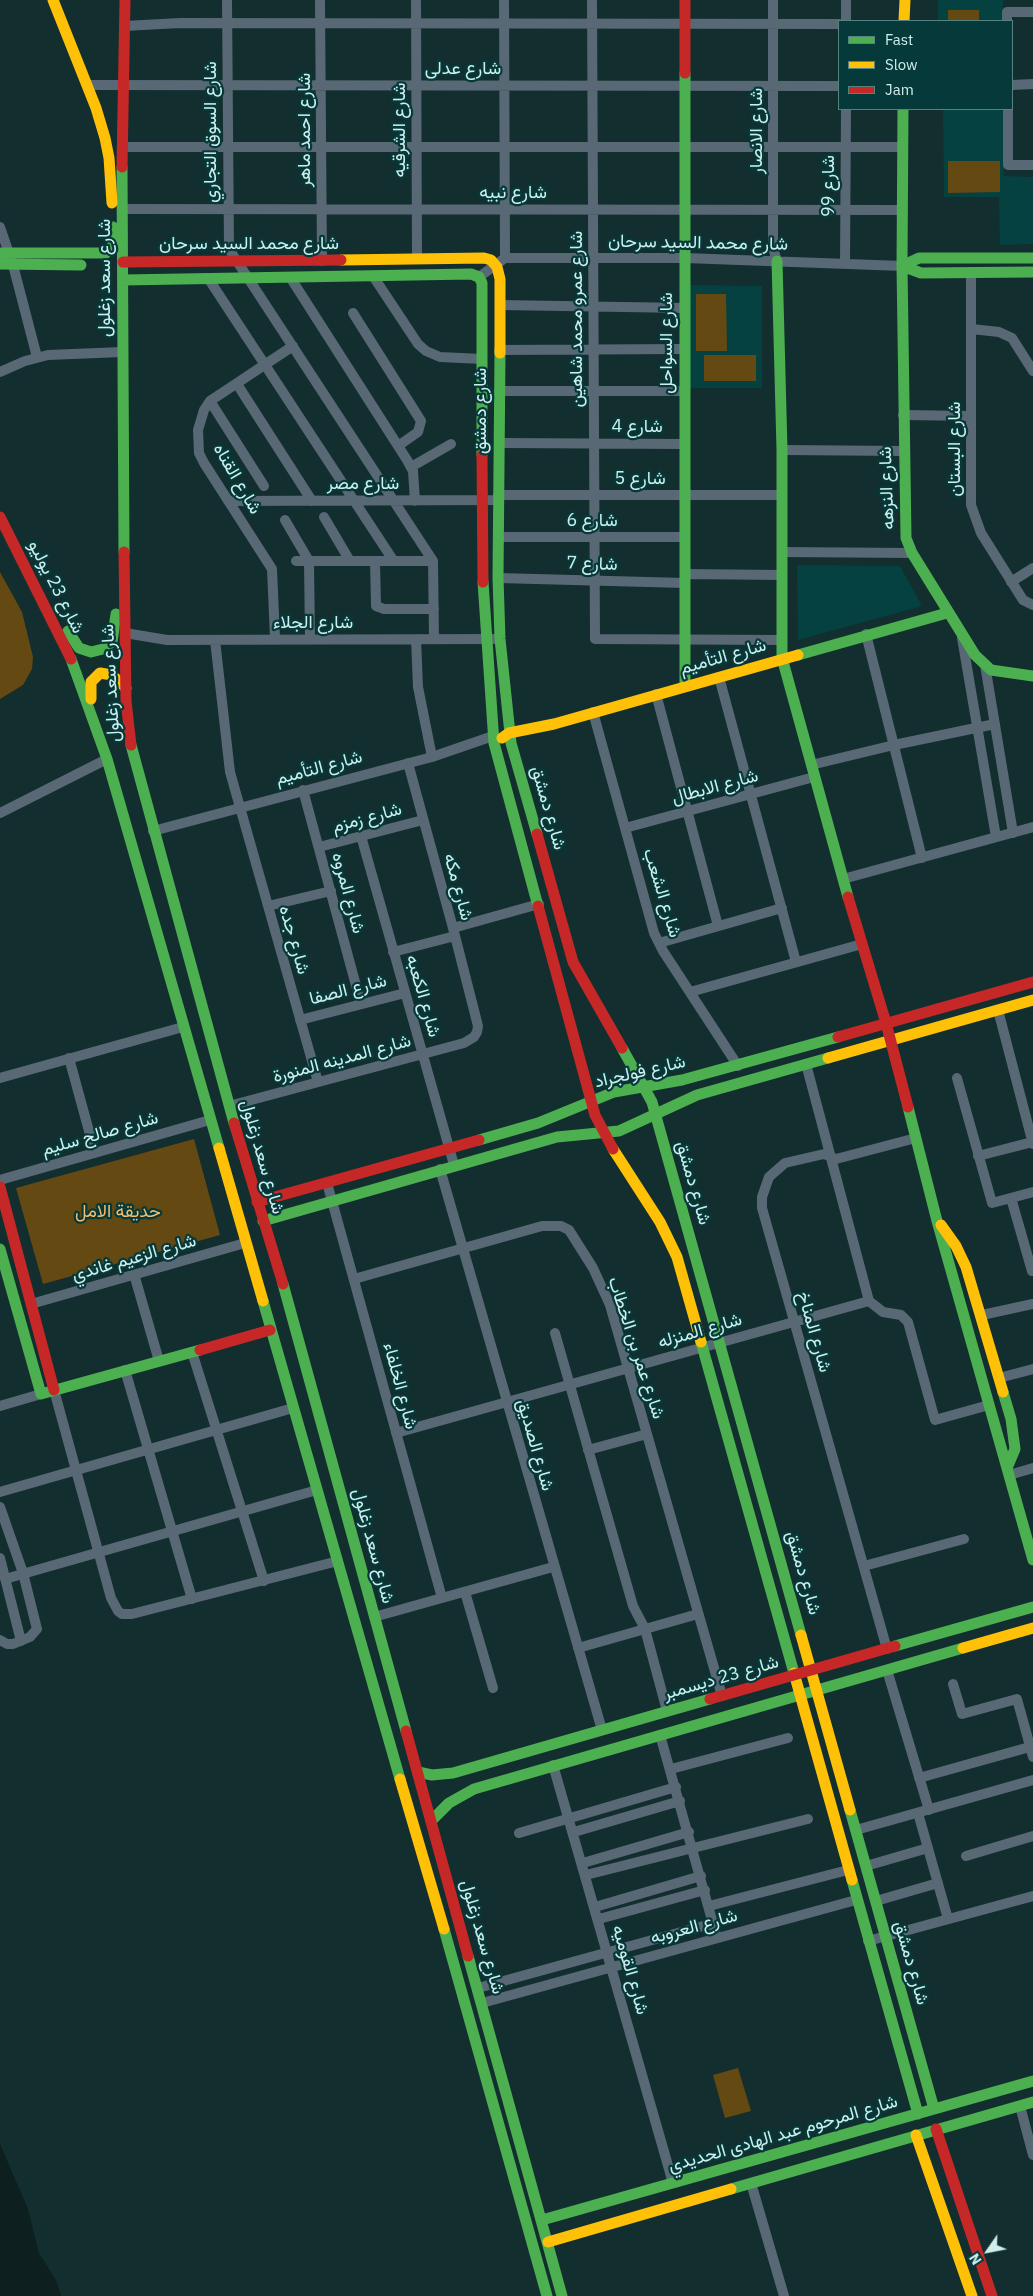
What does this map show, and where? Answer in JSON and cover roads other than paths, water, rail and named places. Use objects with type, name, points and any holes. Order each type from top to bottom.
[{"type":"street","name":"شارع سعد زغلول","points":[[53,0],[100,119],[109,158],[114,240],[109,251],[98,254]]},
{"type":"street","name":"شارع سعد زغلول","points":[[125,0],[122,86],[114,110],[123,148],[122,352],[125,633],[129,740],[229,1106],[262,1221],[291,1312],[562,2296]]},
{"type":"street","name":"شارع السوق التجاري","points":[[228,0],[228,246],[236,262],[433,561]]},
{"type":"street","name":"شارع احمد ماهر","points":[[320,0],[322,261]]},
{"type":"street","name":"شارع الشرقيه","points":[[416,0],[417,259]]},
{"type":"street","points":[[479,277],[500,261],[504,209],[504,0]]},
{"type":"street","name":"شارع عمرو محمد شاهين","points":[[592,0],[594,639],[685,639]]},
{"type":"street","name":"شارع السواحل","points":[[685,0],[685,686]]},
{"type":"street","name":"شارع الانصار","points":[[773,0],[773,248],[777,261]]},
{"type":"street","points":[[846,0],[846,20]]},
{"type":"street","points":[[904,0],[904,20]]},
{"type":"street","points":[[1007,20],[1007,12],[1033,12]]},
{"type":"street","points":[[124,26],[227,24],[838,24]]},
{"type":"street","points":[[1013,85],[1033,84]]},
{"type":"street","name":"شارع عدلى","points":[[87,85],[838,86]]},
{"type":"street","points":[[100,119],[114,110]]},
{"type":"street","name":"شارع 99","points":[[845,264],[846,110]]},
{"type":"street","name":"شارع النزهه","points":[[903,110],[902,266],[905,527],[912,553],[975,655],[985,665],[1000,673],[1033,676]]},
{"type":"street","points":[[1008,110],[1008,166],[1033,165]]},
{"type":"street","points":[[123,148],[903,147]]},
{"type":"street","name":"شارع نبيه","points":[[123,210],[228,208],[902,210]]},
{"type":"street","points":[[0,227],[37,357]]},
{"type":"street","name":"شارع محمد السيد سرحان","points":[[0,264],[7,257],[98,254]]},
{"type":"street","name":"شارع محمد السيد سرحان","points":[[7,257],[95,264],[123,262],[487,258],[500,261],[685,258],[902,266],[921,273],[1033,272]]},
{"type":"street","name":"شارع محمد السيد سرحان","points":[[902,266],[919,258],[1033,258]]},
{"type":"street","name":"شارع دمشق","points":[[500,261],[498,578],[500,639],[509,733],[573,962],[587,991],[644,1086],[656,1115],[934,2109]]},
{"type":"street","points":[[777,261],[779,273],[782,450],[780,640],[782,658],[843,879],[886,1023],[937,1221],[1033,1560]]},
{"type":"street","name":"شارع البستان","points":[[971,272],[971,494],[973,516],[980,533],[1023,600],[1033,604]]},
{"type":"street","name":"شارع محمد السيد سرحان","points":[[123,280],[471,274],[479,277]]},
{"type":"street","points":[[373,276],[418,344],[426,351],[440,357],[482,359]]},
{"type":"street","points":[[290,277],[411,467],[414,501]]},
{"type":"street","name":"شارع دمشق","points":[[479,277],[482,286],[481,500],[486,639],[493,736],[591,1101],[603,1134],[660,1222],[672,1245],[918,2114]]},
{"type":"street","points":[[208,278],[393,560]]},
{"type":"street","points":[[500,305],[685,308]]},
{"type":"street","points":[[353,312],[420,421],[418,432],[398,446]]},
{"type":"street","points":[[972,329],[999,332],[1012,338],[1033,371]]},
{"type":"street","points":[[264,486],[210,402],[292,346]]},
{"type":"street","points":[[499,350],[684,349]]},
{"type":"street","points":[[0,372],[37,357],[122,352]]},
{"type":"street","points":[[237,384],[312,501]]},
{"type":"street","points":[[499,391],[684,391]]},
{"type":"street","name":"شارع القناه","points":[[210,402],[204,410],[198,430],[199,453],[272,569],[276,638]]},
{"type":"street","points":[[903,415],[971,416]]},
{"type":"street","name":"شارع 4","points":[[499,443],[684,444]]},
{"type":"street","points":[[411,467],[450,444]]},
{"type":"street","points":[[782,450],[904,452]]},
{"type":"street","name":"شارع 5","points":[[498,498],[782,495]]},
{"type":"street","name":"شارع مصر","points":[[228,501],[414,501],[498,498]]},
{"type":"street","name":"شارع 23 يوليو","points":[[0,517],[49,609],[74,664],[107,759]]},
{"type":"street","points":[[324,517],[350,561]]},
{"type":"street","points":[[284,520],[310,561],[310,639]]},
{"type":"street","name":"شارع 6","points":[[498,537],[685,537]]},
{"type":"street","points":[[782,552],[912,553]]},
{"type":"street","points":[[296,561],[433,561],[434,639]]},
{"type":"street","points":[[375,561],[376,606],[384,609],[434,610]]},
{"type":"street","points":[[1011,582],[1033,568]]},
{"type":"street","name":"شارع 7","points":[[498,578],[595,580],[782,575]]},
{"type":"street","points":[[49,609],[63,622],[71,638],[79,648],[97,651],[112,642],[118,599],[125,587]]},
{"type":"street","name":"شارع التأميم","points":[[153,831],[432,757],[493,736],[500,730],[509,733],[554,724],[866,634],[948,613]]},
{"type":"street","name":"شارع الجلاء","points":[[125,633],[166,640],[276,638],[500,639]]},
{"type":"street","points":[[866,634],[922,858]]},
{"type":"street","points":[[961,635],[996,837]]},
{"type":"street","points":[[416,639],[418,687],[432,757]]},
{"type":"street","points":[[685,639],[780,640]]},
{"type":"street","name":"شارع جده","points":[[215,640],[227,758],[318,1082]]},
{"type":"street","points":[[985,665],[1012,833]]},
{"type":"street","points":[[94,719],[90,686],[93,678],[100,673],[108,673],[126,688]]},
{"type":"street","points":[[718,676],[796,962]]},
{"type":"street","points":[[656,694],[718,926]]},
{"type":"street","name":"شارع الشعب","points":[[593,712],[654,933],[738,1066]]},
{"type":"street","name":"شارع الابطال","points":[[625,828],[751,794],[894,744],[995,724]]},
{"type":"street","name":"شارع سعد زغلول","points":[[107,759],[547,2296]]},
{"type":"street","points":[[0,813],[107,759]]},
{"type":"street","name":"شارع مكه","points":[[408,763],[476,1021]]},
{"type":"street","name":"شارع المروه","points":[[303,790],[361,1004]]},
{"type":"street","name":"شارع زمزم","points":[[319,847],[423,820]]},
{"type":"street","points":[[843,879],[1033,827]]},
{"type":"street","points":[[519,832],[535,828]]},
{"type":"street","name":"شارع الكعبه","points":[[361,836],[454,1165]]},
{"type":"street","points":[[268,906],[331,891]]},
{"type":"street","points":[[393,952],[539,904]]},
{"type":"street","points":[[659,943],[782,908]]},
{"type":"street","points":[[690,992],[862,944]]},
{"type":"street","name":"شارع فولجراد","points":[[257,1202],[549,1119],[614,1092],[682,1080],[738,1066],[1033,982]]},
{"type":"street","name":"شارع الصفا","points":[[300,1020],[405,993]]},
{"type":"street","name":"شارع فولجراد","points":[[262,1221],[557,1137],[603,1134],[629,1127],[697,1095],[1033,1000]]},
{"type":"street","points":[[978,1156],[1033,1143],[1029,1115],[998,1010]]},
{"type":"street","name":"شارع المدينه المنورة","points":[[229,1106],[470,1041],[477,1032],[476,1021]]},
{"type":"street","points":[[0,1078],[183,1027]]},
{"type":"street","points":[[69,1058],[95,1152]]},
{"type":"street","points":[[806,1064],[869,1301],[883,1312],[902,1315],[908,1322],[935,1420],[990,1405]]},
{"type":"street","points":[[957,1078],[992,1203],[1033,1192]]},
{"type":"street","name":"شارع صالح سليم","points":[[0,1180],[210,1120]]},
{"type":"street","name":"شارع المناخ","points":[[887,1648],[762,1208],[764,1186],[776,1169],[786,1163],[824,1154],[836,1159],[916,1138]]},
{"type":"street","name":"شارع الصديق","points":[[440,1169],[553,1566],[602,1730]]},
{"type":"street","name":"شارع الخلفاء","points":[[327,1183],[442,1598]]},
{"type":"street","points":[[0,1187],[75,1470],[111,1598],[118,1611],[122,1614],[132,1614],[338,1562]]},
{"type":"street","points":[[1011,1198],[1032,1271]]},
{"type":"street","points":[[937,1221],[956,1246],[966,1267],[982,1315],[1011,1419],[1016,1449],[1008,1471]]},
{"type":"street","name":"شارع عمر بن الخطاب","points":[[354,1279],[551,1224],[569,1230],[602,1286],[628,1368],[722,1696]]},
{"type":"street","name":"شارع الزعيم غاندي","points":[[31,1304],[245,1243]]},
{"type":"street","points":[[0,1249],[41,1394]]},
{"type":"street","points":[[134,1274],[159,1361]]},
{"type":"street","name":"شارع المنزله","points":[[396,1433],[869,1301]]},
{"type":"street","points":[[17,1308],[31,1304]]},
{"type":"street","points":[[982,1315],[1033,1304]]},
{"type":"street","points":[[0,1406],[270,1330]]},
{"type":"street","points":[[555,1333],[633,1606],[645,1629],[667,1711]]},
{"type":"street","points":[[192,1352],[264,1581]]},
{"type":"street","points":[[999,1378],[1033,1369]]},
{"type":"street","points":[[125,1370],[192,1599]]},
{"type":"street","points":[[0,1492],[293,1408]]},
{"type":"street","points":[[588,1450],[647,1434]]},
{"type":"street","points":[[304,1445],[326,1439]]},
{"type":"street","points":[[1008,1471],[1033,1468]]},
{"type":"street","points":[[5,1579],[317,1490]]},
{"type":"street","points":[[0,1507],[23,1573],[37,1629],[35,1634],[21,1641],[7,1644],[0,1640]]},
{"type":"street","points":[[864,1566],[964,1539]]},
{"type":"street","points":[[0,1558],[21,1641]]},
{"type":"street","points":[[374,1617],[553,1566]]},
{"type":"street","points":[[464,1592],[493,1688]]},
{"type":"street","name":"شارع 23 ديسمبر","points":[[418,1772],[439,1775],[466,1769],[1033,1607]]},
{"type":"street","points":[[578,1648],[698,1614]]},
{"type":"street","points":[[431,1821],[449,1803],[474,1789],[1033,1628]]},
{"type":"street","points":[[887,1670],[929,1810]]},
{"type":"street","points":[[953,1684],[962,1714],[1017,1699],[1032,1746],[1033,1757]]},
{"type":"street","points":[[660,1735],[672,1770],[717,1938]]},
{"type":"street","points":[[672,1770],[788,1738]]},
{"type":"street","points":[[919,1778],[1032,1746]]},
{"type":"street","name":"شارع القوميه","points":[[553,1765],[583,1863],[673,2183]]},
{"type":"street","points":[[466,1769],[467,1778],[474,1789]]},
{"type":"street","points":[[856,1830],[1033,1780]]},
{"type":"street","points":[[520,1833],[676,1787]]},
{"type":"street","points":[[574,1832],[680,1801]]},
{"type":"street","points":[[918,1813],[948,1919]]},
{"type":"street","points":[[586,1875],[808,1819]]},
{"type":"street","points":[[583,1863],[689,1832]]},
{"type":"street","points":[[966,1856],[1033,1836]]},
{"type":"street","points":[[866,1866],[928,1848]]},
{"type":"street","points":[[709,1906],[848,1870]]},
{"type":"street","points":[[595,1907],[701,1876]]},
{"type":"street","points":[[876,1902],[938,1883]]},
{"type":"street","points":[[599,1919],[705,1890]]},
{"type":"street","points":[[868,1941],[1033,1896]]},
{"type":"street","name":"شارع العروبه","points":[[482,2003],[856,1900]]},
{"type":"street","points":[[478,1988],[714,1923]]},
{"type":"street","points":[[487,2082],[503,2078]]},
{"type":"street","name":"شارع المرحوم عبد الهادى الحديدي","points":[[542,2220],[1033,2081]]},
{"type":"street","points":[[548,2242],[1033,2102]]},
{"type":"street","points":[[1020,2106],[1033,2155]]},
{"type":"street","points":[[936,2129],[992,2296]]},
{"type":"street","points":[[916,2135],[972,2296]]},
{"type":"street","points":[[831,2139],[832,2154],[839,2157]]},
{"type":"street","points":[[751,2183],[784,2296]]},
{"type":"park label","name":"حديقة الامل","points":[[118,1212]]}]
